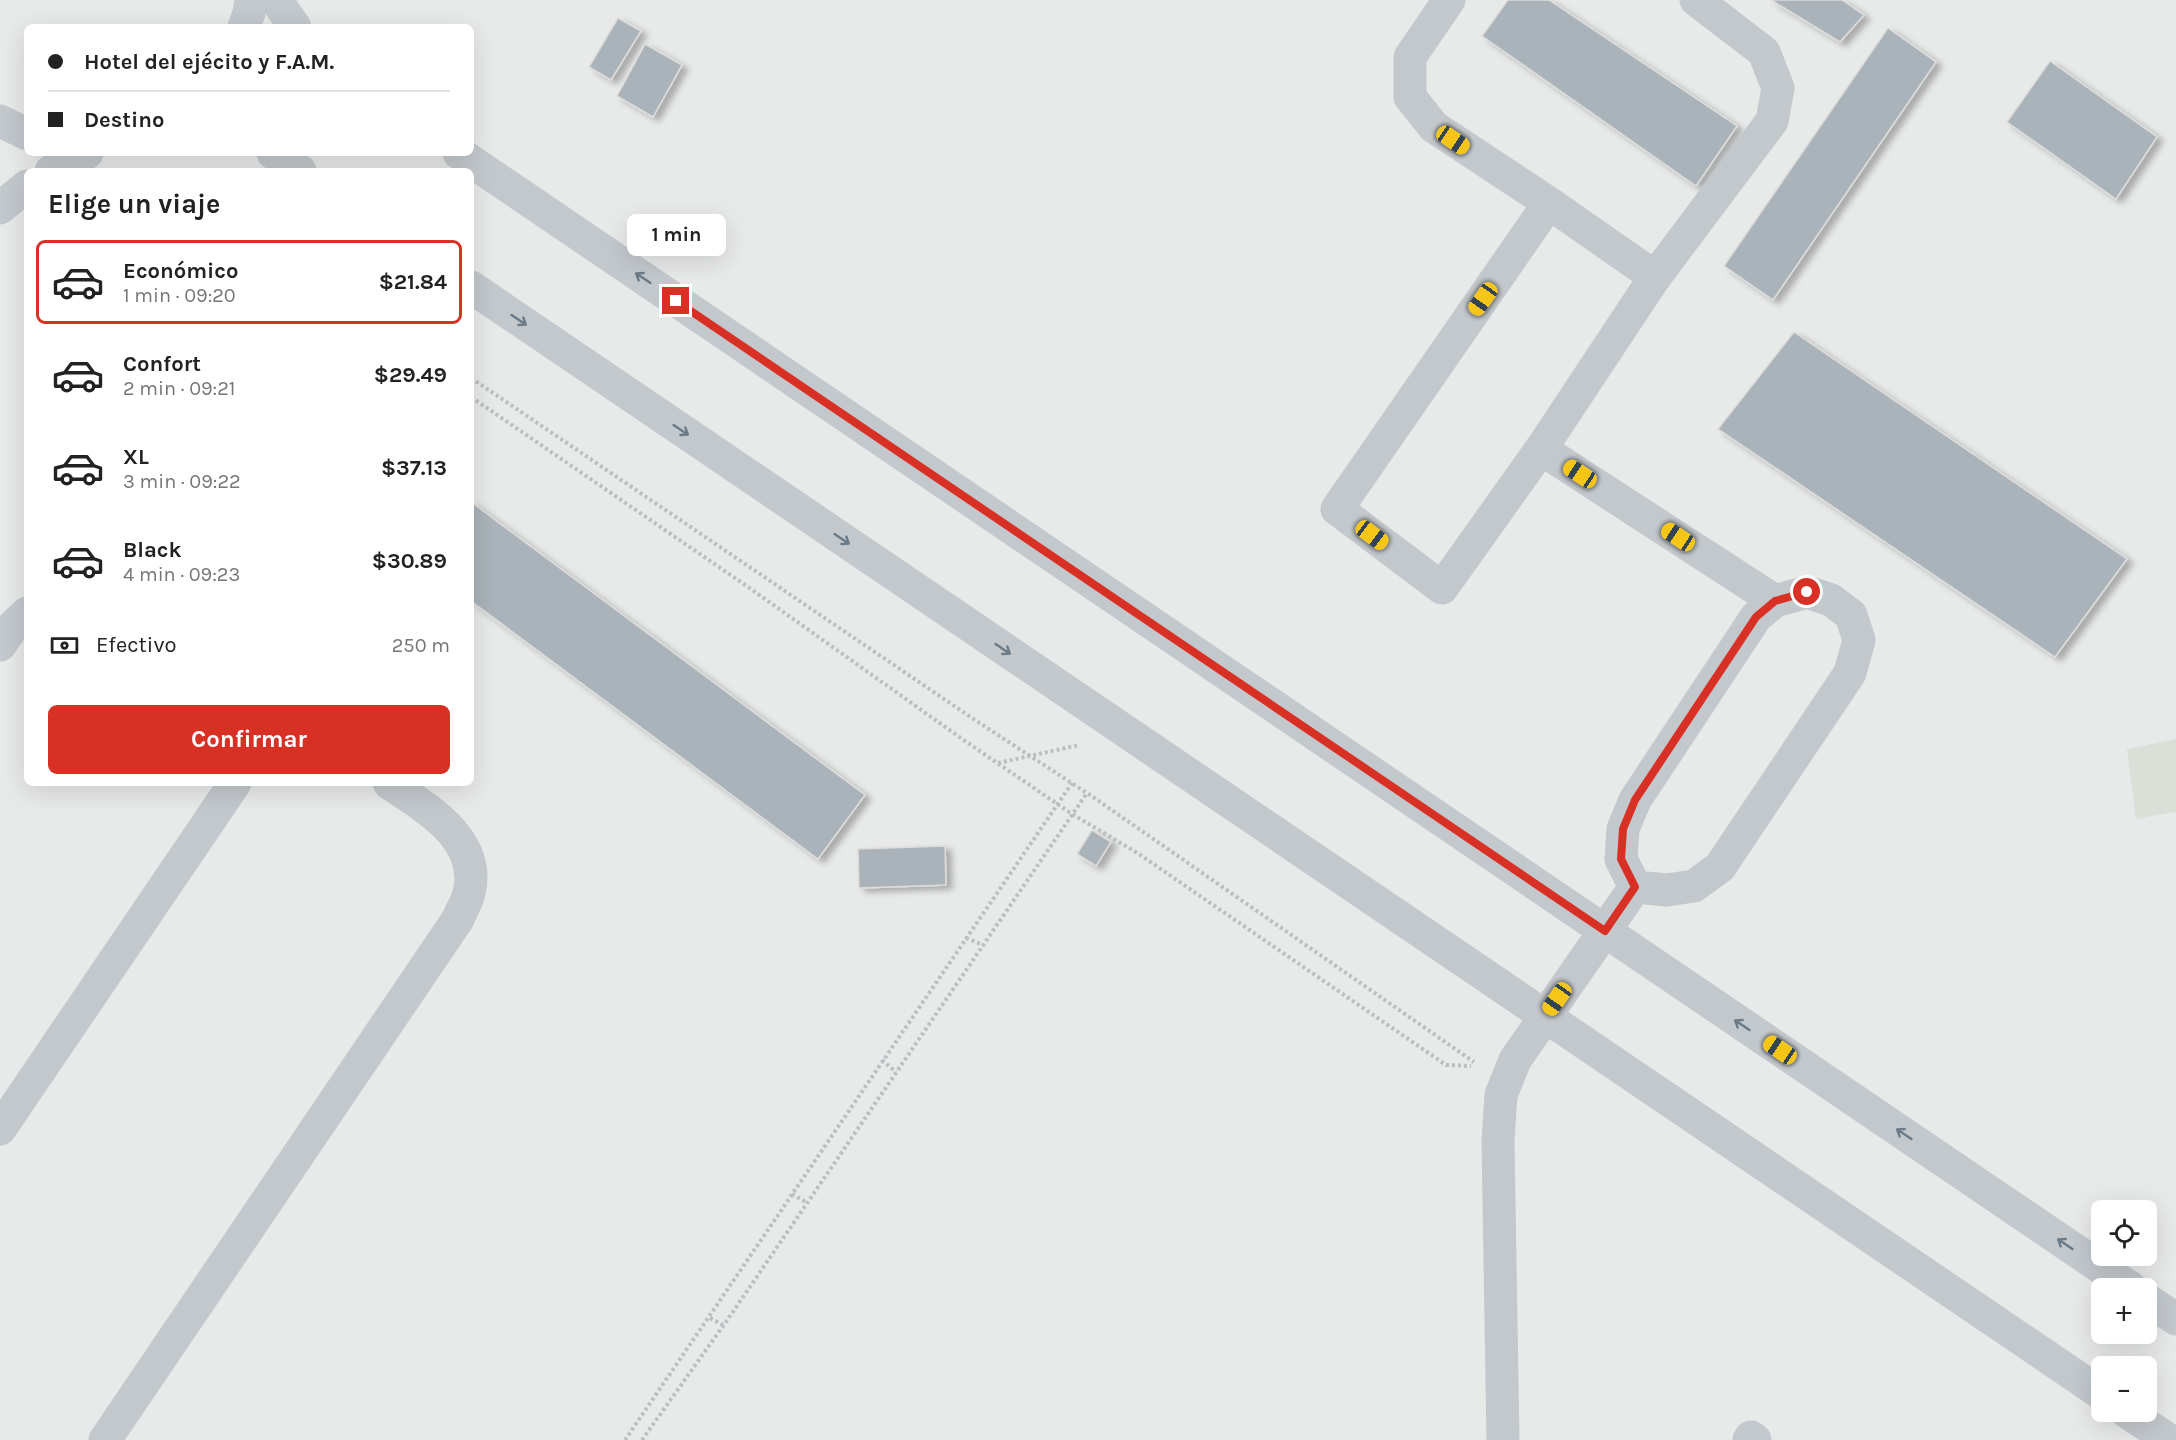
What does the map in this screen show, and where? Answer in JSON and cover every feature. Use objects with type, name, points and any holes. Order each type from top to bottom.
[{"type":"street","points":[[245,24],[251,0]]},
{"type":"street","points":[[276,0],[293,24]]},
{"type":"street","points":[[1449,0],[1410,57],[1410,97],[1434,127],[1655,277]]},
{"type":"street","points":[[1549,203],[1337,509],[1442,588],[1541,449],[1655,277],[1772,121],[1778,88],[1764,52],[1696,0]]},
{"type":"street","points":[[0,121],[24,133]]},
{"type":"street","points":[[57,168],[81,156]]},
{"type":"street","points":[[278,156],[296,168]]},
{"type":"street","points":[[463,156],[2116,1278]]},
{"type":"street","points":[[0,208],[24,188]]},
{"type":"street","points":[[474,289],[2091,1387]]},
{"type":"street","points":[[1541,449],[1775,601]]},
{"type":"street","points":[[1807,592],[1831,600],[1851,615],[1860,640],[1850,673],[1720,867],[1694,886],[1667,890],[1635,887],[1621,859],[1623,829],[1635,800],[1756,617],[1775,601],[1807,592]]},
{"type":"street","points":[[0,645],[14,625],[24,616]]},
{"type":"street","points":[[0,1129],[233,786]]},
{"type":"street","points":[[105,1440],[451,929],[469,893],[470,863],[458,838],[435,814],[393,786]]},
{"type":"street","points":[[1503,1440],[1498,1141],[1501,1095],[1515,1060],[1635,887]]},
{"type":"street","points":[[2157,1306],[2176,1319]]},
{"type":"street","points":[[2142,1422],[2169,1440]]},
{"type":"street","points":[[1749,1440],[1751,1437],[1755,1440]]},
{"type":"path","points":[[474,380],[1087,793],[1404,1011],[1480,1066],[1446,1065],[1138,854],[1072,814],[474,398]]},
{"type":"path","points":[[998,763],[1129,734]]},
{"type":"path","points":[[625,1440],[1072,783]]},
{"type":"path","points":[[642,1440],[1087,793]]},
{"type":"path","points":[[966,938],[983,945]]},
{"type":"path","points":[[882,1060],[896,1072]]},
{"type":"path","points":[[792,1194],[806,1202]]},
{"type":"path","points":[[710,1318],[723,1325]]},
{"type":"shaded area","points":[[0,0],[2176,0],[2176,1440],[0,1440]]},
{"type":"shaded area","points":[[2176,739],[2176,812],[2136,819],[2127,749]]},
{"type":"building","points":[[1508,0],[1549,0],[1737,126],[1696,186],[1482,36]]},
{"type":"building","points":[[1771,0],[1842,0],[1864,15],[1840,42]]},
{"type":"building","points":[[618,18],[641,31],[611,80],[589,67]]},
{"type":"building","points":[[1888,28],[1936,62],[1773,300],[1724,266]]},
{"type":"building","points":[[645,44],[682,65],[653,117],[617,96]]},
{"type":"building","points":[[2050,61],[2157,137],[2116,199],[2007,122]]},
{"type":"building","points":[[1794,332],[2127,559],[2055,657],[1718,429]]},
{"type":"building","points":[[474,504],[865,795],[818,859],[474,603]]},
{"type":"building","points":[[1092,830],[1111,842],[1096,866],[1077,854]]},
{"type":"building","points":[[945,846],[946,885],[859,888],[858,849]]},
{"type":"route","points":[[676,301],[1605,931],[1635,887],[1621,859],[1623,829],[1635,800],[1756,617],[1775,601],[1807,592]]}]
